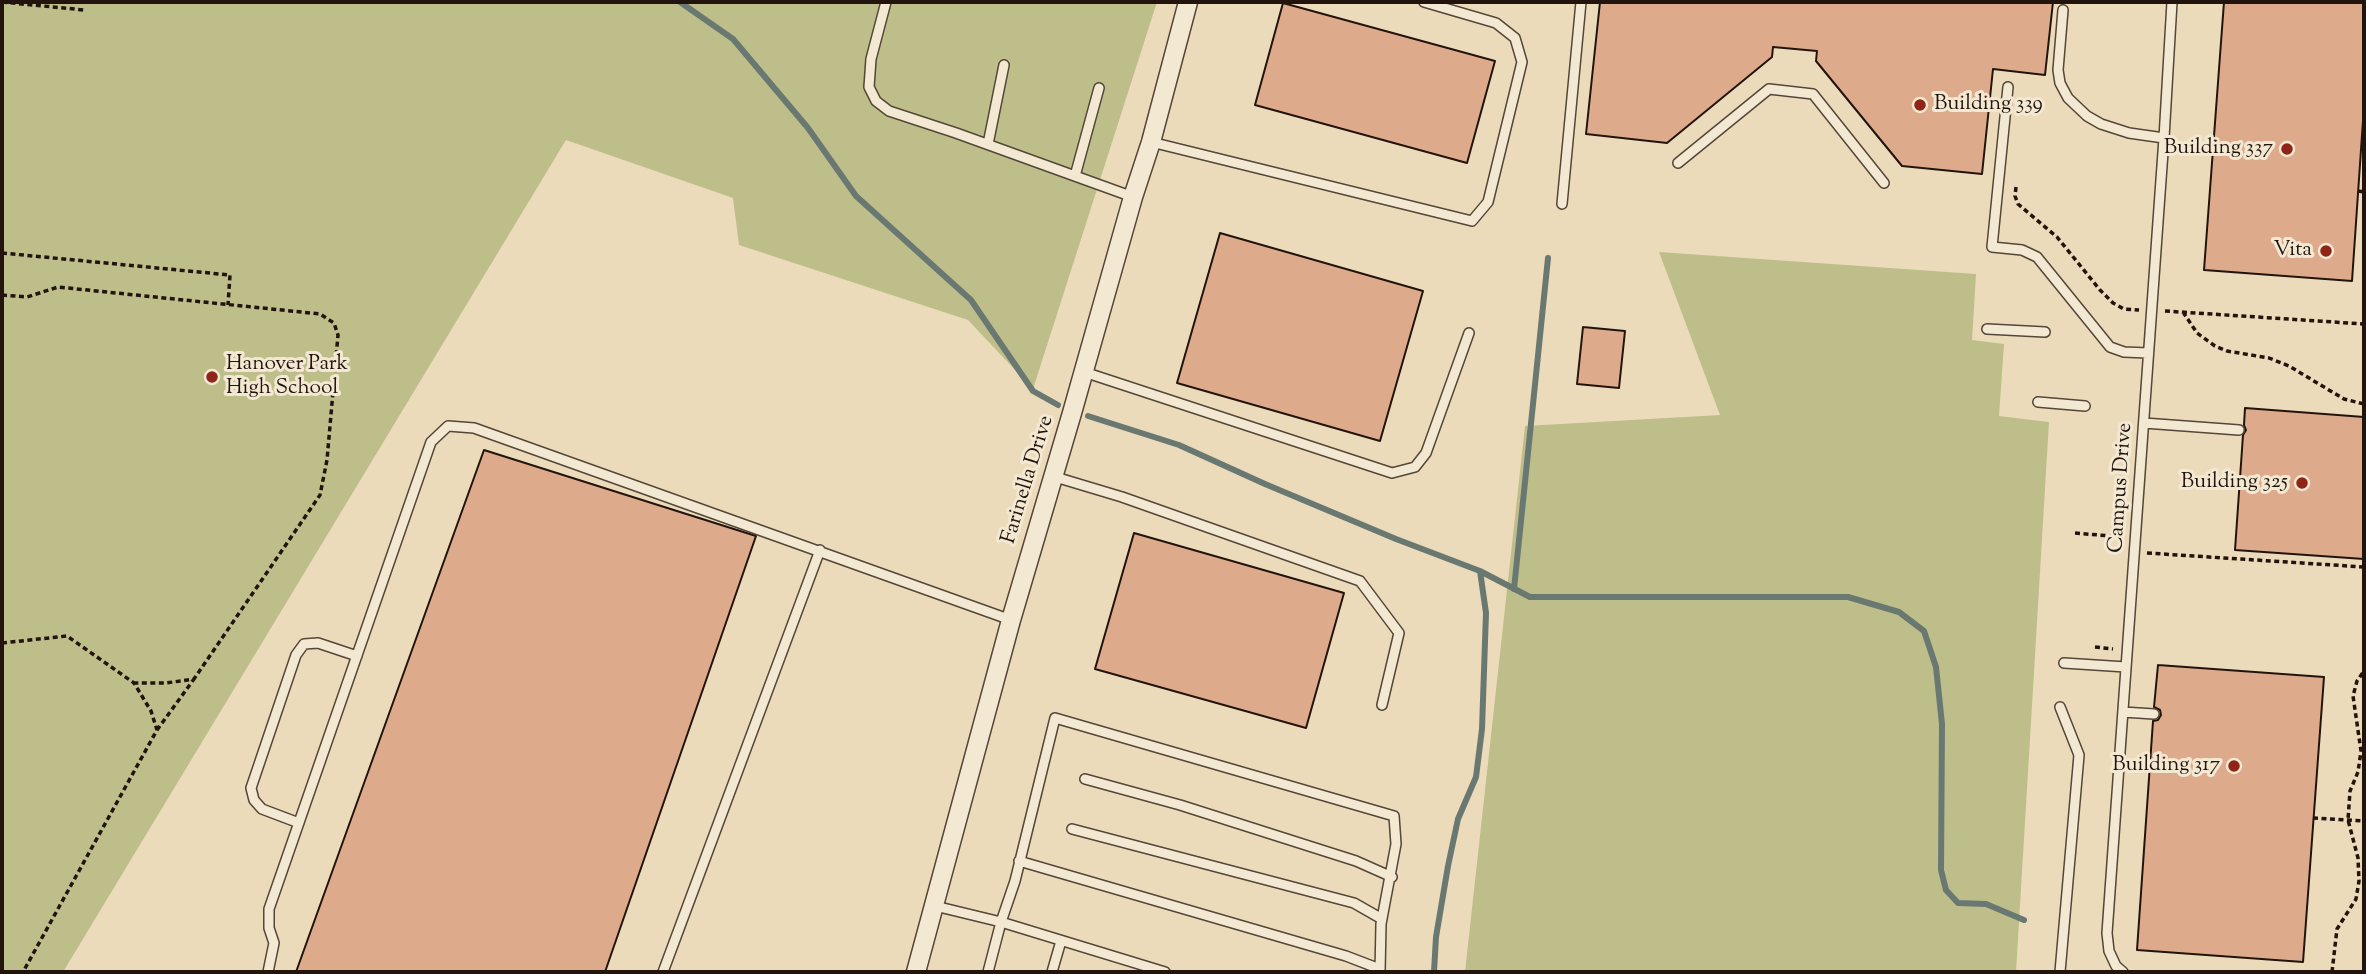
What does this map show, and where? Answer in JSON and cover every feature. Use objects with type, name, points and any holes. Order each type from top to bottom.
[{"type":"street","name":"Farinella Drive","points":[[916,972],[1011,620],[1151,142],[1188,2]]},
{"type":"lane","points":[[886,2],[871,59],[869,87],[876,101],[889,111],[1133,197]]},
{"type":"lane","points":[[1151,142],[1472,221],[1488,202],[1522,62],[1515,37],[1496,23],[1424,2]]},
{"type":"lane","points":[[1562,204],[1581,2]]},
{"type":"lane","name":"Campus Drive","points":[[2123,972],[2116,966],[2109,951],[2107,933],[2172,2]]},
{"type":"lane","points":[[2063,10],[2058,70],[2060,83],[2068,98],[2087,116],[2101,124],[2129,133],[2164,138]]},
{"type":"lane","points":[[988,144],[1004,65]]},
{"type":"lane","points":[[2008,87],[1992,247],[2022,250],[2037,257],[2110,347],[2124,352],[2148,353]]},
{"type":"lane","points":[[1075,176],[1099,88]]},
{"type":"lane","points":[[1678,163],[1769,89],[1813,94],[1884,183]]},
{"type":"lane","points":[[1987,329],[2045,332]]},
{"type":"lane","points":[[1084,372],[1392,473],[1415,467],[1426,453],[1469,333]]},
{"type":"lane","points":[[2038,402],[2085,407]]},
{"type":"lane","points":[[2144,423],[2239,430]]},
{"type":"lane","points":[[268,972],[274,943],[269,928],[269,909],[431,442],[448,426],[474,428],[1011,620]]},
{"type":"lane","points":[[1052,476],[1122,497],[1360,581],[1399,633],[1382,705]]},
{"type":"lane","points":[[663,972],[820,550]]},
{"type":"lane","points":[[299,823],[261,809],[254,800],[251,788],[291,669],[304,644],[318,643],[357,656]]},
{"type":"lane","points":[[2064,663],[2126,667]]},
{"type":"lane","points":[[2060,707],[2079,755],[2060,972]]},
{"type":"lane","points":[[2123,712],[2154,715]]},
{"type":"lane","points":[[988,972],[1055,718],[1394,816],[1396,844],[1392,877],[1382,919],[1380,971],[1346,956],[1019,861]]},
{"type":"lane","points":[[1086,779],[1180,805],[1356,862],[1392,877]]},
{"type":"lane","points":[[1072,829],[1354,903],[1382,919]]},
{"type":"lane","points":[[935,906],[1001,922],[1165,972]]},
{"type":"lane","points":[[1052,972],[1062,941]]},
{"type":"path","points":[[2,2],[84,10]]},
{"type":"path","points":[[2016,187],[2018,204],[2057,237],[2100,290],[2113,303],[2124,309],[2138,310]]},
{"type":"path","points":[[2358,191],[2364,192]]},
{"type":"path","points":[[2,253],[230,275],[228,305]]},
{"type":"path","points":[[2,295],[27,297],[58,287],[320,314],[334,323],[338,335],[327,460],[320,495],[157,730],[23,972]]},
{"type":"path","points":[[2165,311],[2364,324]]},
{"type":"path","points":[[2183,312],[2197,333],[2215,346],[2279,362],[2296,369],[2344,399],[2364,404]]},
{"type":"path","points":[[2075,533],[2124,537]]},
{"type":"path","points":[[2147,552],[2364,568]]},
{"type":"path","points":[[2,643],[67,636],[134,683],[151,711],[157,730]]},
{"type":"path","points":[[2095,648],[2115,649]]},
{"type":"path","points":[[2332,972],[2337,929],[2356,899],[2359,881],[2358,858],[2348,820],[2350,791],[2358,772],[2361,751],[2353,696],[2357,681],[2364,671]]},
{"type":"path","points":[[134,683],[166,683],[194,678]]},
{"type":"path","points":[[2313,818],[2364,821]]},
{"type":"green space","name":"Hanover Park High School","points":[[2,2],[1157,2],[1033,389],[968,320],[739,245],[733,198],[566,140],[63,972],[2,972]]},
{"type":"green space","points":[[1659,252],[1976,274],[1972,340],[2004,344],[1999,416],[2049,422],[2016,972],[1465,972],[1525,426],[1720,415]]},
{"type":"building","name":"Building 339","points":[[1600,2],[2053,2],[2045,75],[1993,69],[1982,174],[1902,166],[1816,61],[1817,51],[1773,47],[1772,57],[1667,143],[1586,134]]},
{"type":"building","name":"Building 337","points":[[2224,2],[2364,2],[2364,106],[2352,281],[2204,270]]},
{"type":"building","points":[[1283,3],[1495,61],[1467,163],[1255,105]]},
{"type":"building","points":[[1220,233],[1423,291],[1380,441],[1177,383]]},
{"type":"building","points":[[1583,327],[1625,331],[1619,388],[1577,384]]},
{"type":"building","name":"Building 325","points":[[2245,408],[2364,417],[2364,559],[2235,550],[2243,435],[2246,430]]},
{"type":"building","points":[[484,450],[756,536],[605,972],[296,972]]},
{"type":"building","points":[[1134,533],[1344,593],[1306,728],[1095,669]]},
{"type":"building","name":"Building 317","points":[[2158,665],[2324,677],[2303,962],[2137,950],[2153,721],[2158,720],[2161,715],[2160,710],[2154,707]]},
{"type":"waterway","points":[[680,2],[733,39],[808,128],[856,196],[971,300],[1033,391],[1058,405]]},
{"type":"waterway","points":[[1514,589],[1548,258]]},
{"type":"waterway","points":[[1088,416],[1179,445],[1396,539],[1480,571],[1530,597],[1848,597],[1899,612],[1924,631],[1936,667],[1942,724],[1941,870],[1946,890],[1958,903],[1986,904],[2024,920]]},
{"type":"waterway","points":[[1434,972],[1436,937],[1448,866],[1458,819],[1476,777],[1482,729],[1486,613],[1480,571]]},
{"type":"place","name":"Building 339","points":[[1920,105]]},
{"type":"place","name":"Building 337","points":[[2287,149]]},
{"type":"place","name":"Vita","points":[[2326,251]]},
{"type":"place","name":"Hanover Park High School","points":[[212,377]]},
{"type":"place","name":"Building 325","points":[[2302,483]]},
{"type":"place","name":"Building 317","points":[[2234,766]]}]
